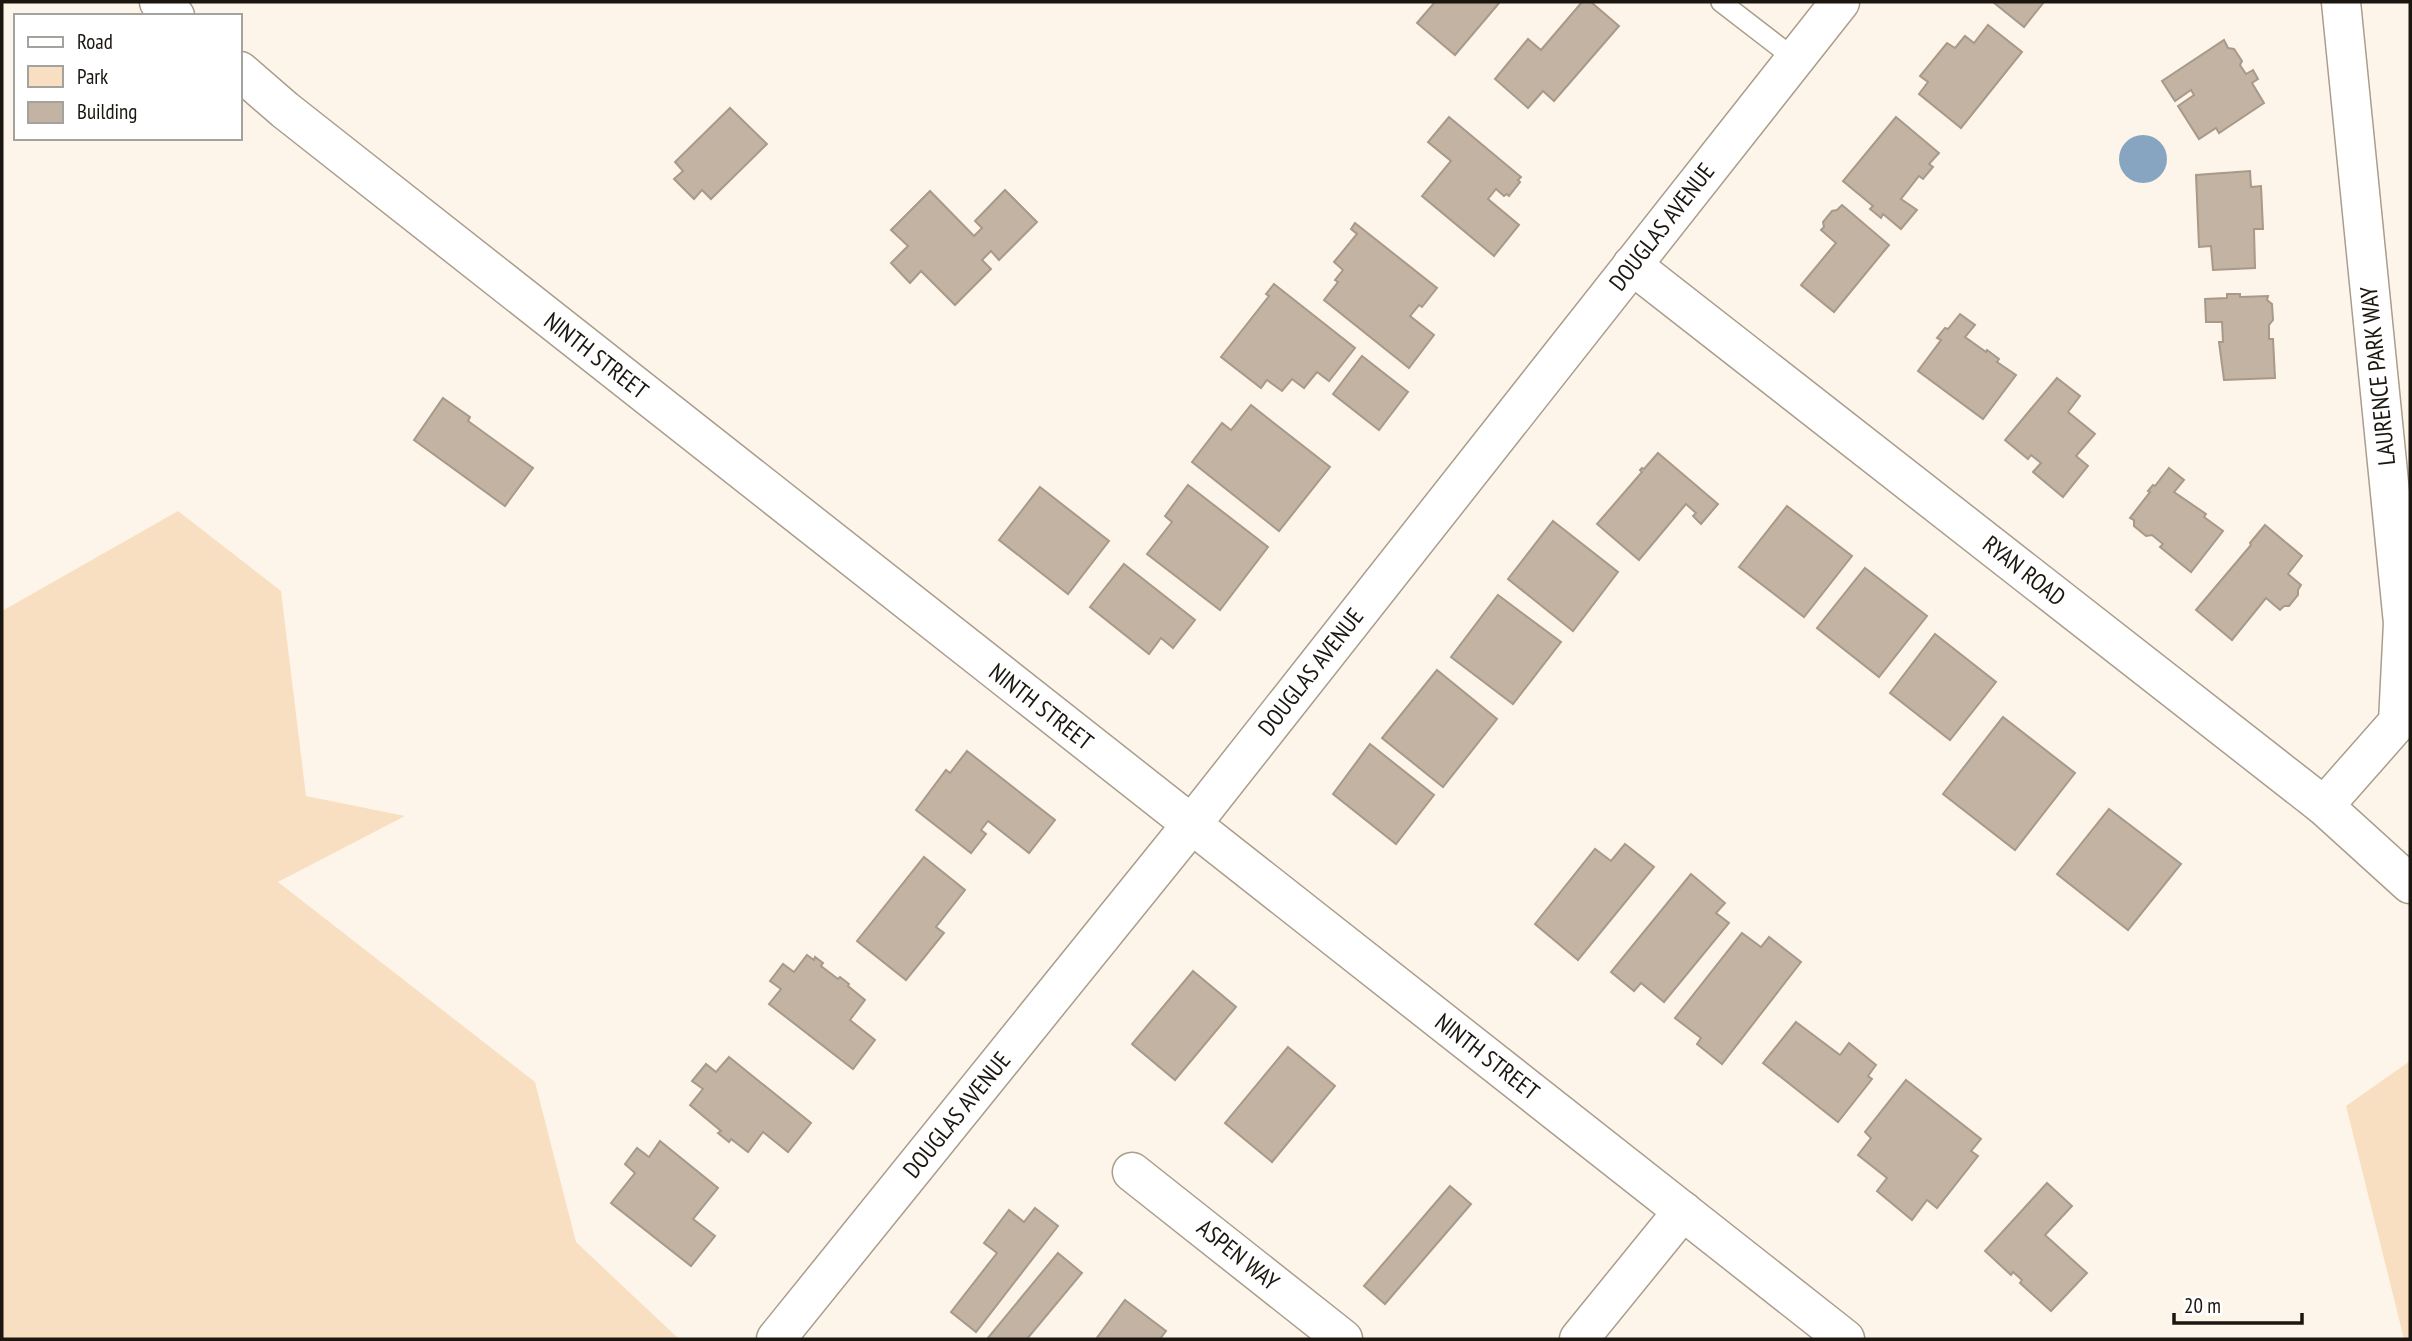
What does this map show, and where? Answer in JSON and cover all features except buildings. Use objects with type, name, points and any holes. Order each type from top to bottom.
[{"type":"street","points":[[159,2],[173,14]]},
{"type":"street","name":"DOUGLAS AVENUE","points":[[776,1339],[1191,825],[1840,2]]},
{"type":"street","name":"LAURENCE PARK WAY","points":[[2324,806],[2398,722],[2403,623],[2341,2]]},
{"type":"street","name":"NINTH STREET","points":[[242,73],[285,110],[1845,1339]]},
{"type":"street","name":"RYAN ROAD","points":[[1632,265],[2324,806],[2410,884]]},
{"type":"street","name":"ASPEN WAY","points":[[1132,1171],[1343,1339]]},
{"type":"street","points":[[1579,1339],[1683,1211]]},
{"type":"lane","points":[[1721,2],[1795,59]]},
{"type":"green space","points":[[178,511],[281,591],[306,796],[405,816],[278,882],[535,1082],[576,1242],[679,1339],[2,1339],[2,611]]},
{"type":"green space","points":[[2410,1061],[2410,1339],[2404,1339],[2346,1106]]},
{"type":"water","points":[[2143,135],[2160,142],[2167,159],[2160,176],[2143,183],[2126,176],[2119,159],[2126,142]]}]
